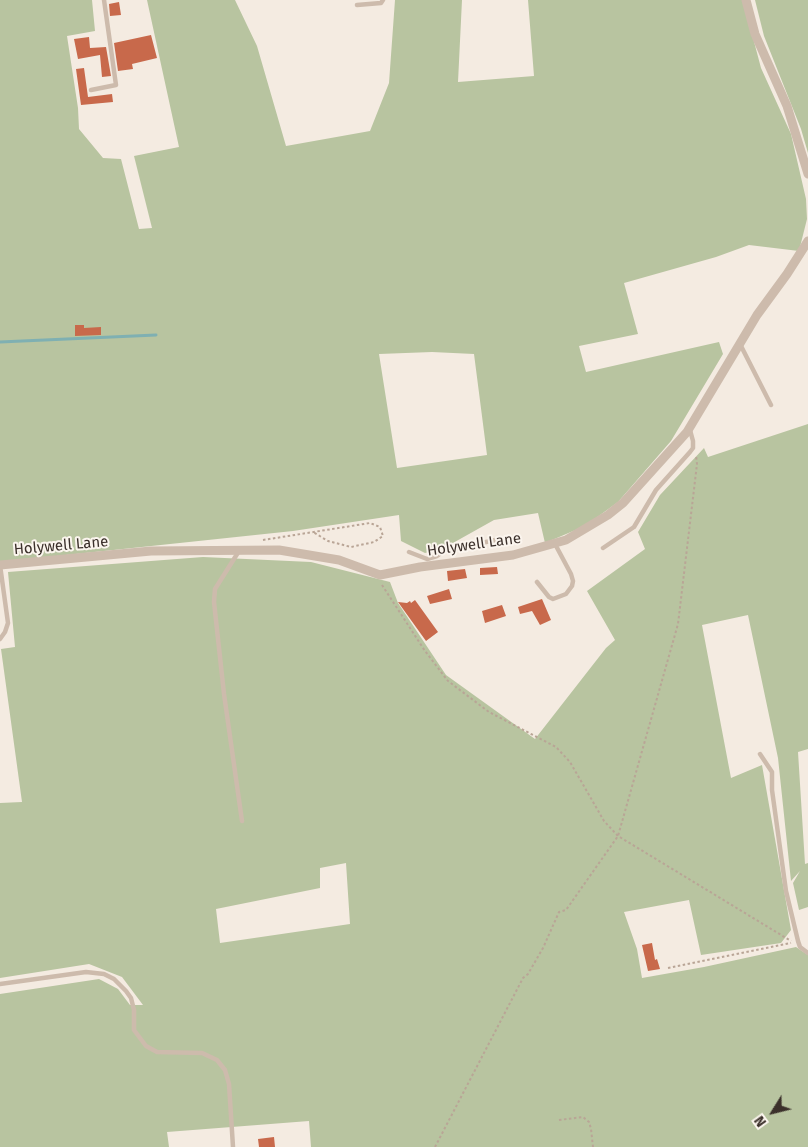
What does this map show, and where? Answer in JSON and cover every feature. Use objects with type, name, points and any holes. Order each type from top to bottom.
[{"type":"street","points":[[746,0],[755,34],[787,106],[808,174]]},
{"type":"street","name":"Holywell Lane","points":[[0,565],[152,551],[279,550],[339,560],[380,575],[420,567],[513,555],[555,544],[588,528],[623,502],[670,453],[690,428],[757,315],[803,251],[808,241]]},
{"type":"lane","points":[[92,90],[116,85],[104,0]]},
{"type":"lane","points":[[357,5],[381,3],[383,0]]},
{"type":"lane","points":[[740,344],[770,405]]},
{"type":"lane","points":[[603,548],[634,527],[656,490],[693,448],[690,428]]},
{"type":"lane","points":[[409,552],[427,559],[437,556],[444,551],[500,539]]},
{"type":"lane","points":[[537,582],[549,597],[553,599],[566,594],[572,586],[571,574],[555,544]]},
{"type":"lane","points":[[242,821],[224,694],[214,602],[215,589],[243,550]]},
{"type":"lane","points":[[437,556],[448,564]]},
{"type":"lane","points":[[0,565],[8,623],[0,639]]},
{"type":"lane","points":[[760,754],[772,772],[772,790],[786,891],[800,947],[808,953]]},
{"type":"lane","points":[[0,984],[86,972],[104,974],[114,979],[126,990],[131,998],[134,1010],[134,1030],[146,1046],[157,1052],[202,1053],[217,1060],[225,1070],[229,1084],[233,1147]]},
{"type":"path","points":[[435,1147],[523,978],[528,974],[543,948],[559,912],[566,910],[618,836],[678,624],[698,464],[693,441]]},
{"type":"path","points":[[243,550],[249,543],[313,532],[370,523],[380,528],[383,536],[374,542],[351,547],[328,541],[313,532]]},
{"type":"path","points":[[378,579],[420,644],[448,681],[489,712],[556,747],[570,762],[604,821],[618,836],[786,936],[793,942],[668,968]]},
{"type":"path","points":[[559,1120],[583,1117],[589,1122],[592,1130],[593,1147]]},
{"type":"green space","points":[[0,0],[92,0],[95,31],[67,36],[78,108],[79,129],[103,158],[121,159],[139,229],[152,228],[134,156],[179,147],[147,0],[235,0],[257,46],[286,146],[370,131],[389,83],[395,0],[462,0],[458,82],[534,76],[528,0],[743,0],[761,68],[791,134],[806,199],[807,219],[799,251],[749,245],[716,257],[624,283],[638,334],[579,346],[586,372],[719,342],[723,354],[671,441],[618,502],[585,526],[545,543],[538,513],[494,520],[444,548],[425,553],[401,541],[399,515],[293,531],[0,562]],"holes":[[[432,352],[474,354],[487,455],[397,468],[379,354]]]},
{"type":"green space","points":[[755,0],[808,0],[808,153],[801,129],[764,36]]},
{"type":"green space","points":[[808,424],[808,749],[798,752],[805,864],[808,863],[808,907],[799,910],[793,883],[800,871],[791,881],[778,758],[748,615],[702,625],[731,778],[762,765],[791,930],[781,943],[701,955],[689,900],[624,912],[637,949],[642,978],[796,947],[808,955],[808,1147],[311,1147],[309,1121],[167,1132],[169,1147],[0,1147],[0,994],[99,979],[118,989],[130,1005],[143,1005],[122,977],[89,964],[0,978],[0,803],[22,802],[1,649],[15,647],[8,572],[203,557],[311,562],[390,582],[398,603],[446,675],[535,739],[606,648],[615,640],[587,591],[645,549],[638,532],[660,495],[704,448],[708,457]],"holes":[[[346,863],[350,924],[220,943],[216,909],[320,888],[320,868]]]},
{"type":"building","points":[[119,2],[121,15],[110,16],[109,4]]},
{"type":"building","points":[[151,35],[157,58],[132,64],[133,69],[118,71],[114,43]]},
{"type":"building","points":[[89,37],[90,48],[106,47],[111,76],[102,77],[100,55],[78,59],[74,39]]},
{"type":"building","points":[[84,68],[88,97],[112,94],[113,102],[81,105],[76,69]]},
{"type":"building","points":[[75,325],[84,325],[84,328],[101,327],[101,335],[75,336]]},
{"type":"building","points":[[497,567],[498,574],[480,575],[480,568]]},
{"type":"building","points":[[465,569],[467,578],[448,581],[447,571]]},
{"type":"building","points":[[449,589],[452,599],[430,604],[427,596]]},
{"type":"building","points":[[542,599],[551,620],[540,625],[532,611],[520,614],[518,607]]},
{"type":"building","points":[[415,600],[438,632],[426,641],[398,602],[407,603],[410,601],[411,603]]},
{"type":"building","points":[[502,605],[506,616],[485,623],[482,611]]},
{"type":"building","points":[[652,943],[655,960],[657,959],[660,969],[648,971],[642,945]]},
{"type":"building","points":[[274,1137],[275,1147],[259,1147],[258,1139]]},
{"type":"waterway","points":[[0,342],[156,335]]}]
